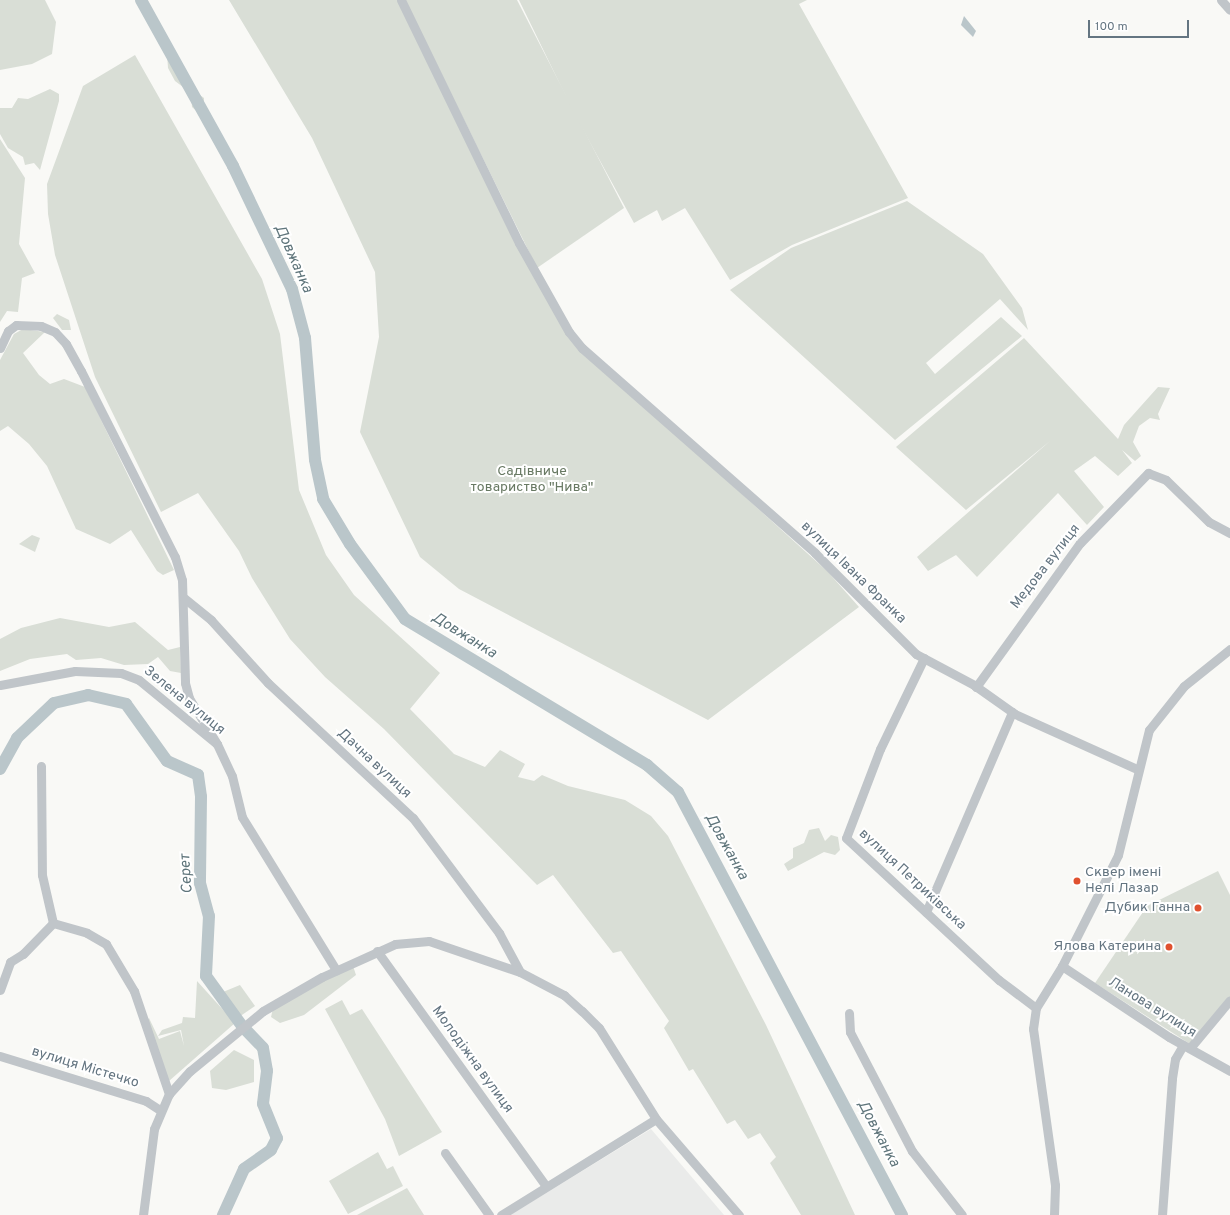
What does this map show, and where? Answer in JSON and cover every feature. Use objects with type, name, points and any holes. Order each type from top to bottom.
[{"type":"street","name":"вулиця Івана Франка","points":[[401,0],[519,243],[569,332],[582,348],[809,548],[889,628],[924,658],[976,687],[1012,712],[1137,769]]},
{"type":"street","points":[[1221,0],[1230,10]]},
{"type":"street","points":[[0,348],[8,331],[28,323],[55,332],[66,344],[175,557],[184,598],[185,682],[189,698],[217,744]]},
{"type":"street","name":"Медова вулиця","points":[[976,687],[1080,543],[1148,473],[1166,480],[1209,522],[1230,533]]},
{"type":"street","name":"Дачна вулиця","points":[[184,598],[211,620],[268,683],[413,818],[499,933],[520,972]]},
{"type":"street","points":[[1054,1215],[1055,1185],[1033,1029],[1036,1008],[1062,966],[1118,855],[1143,744],[1158,715],[1198,672],[1230,649]]},
{"type":"street","name":"вулиця Петриківська","points":[[924,658],[880,749],[846,838],[998,980],[1036,1008]]},
{"type":"street","name":"Зелена вулиця","points":[[0,686],[75,671],[121,673],[139,680],[217,744],[232,776],[242,817],[336,970]]},
{"type":"street","points":[[926,912],[1012,712]]},
{"type":"street","points":[[41,766],[42,875],[53,923]]},
{"type":"street","points":[[53,923],[87,933],[114,953],[134,992],[169,1094]]},
{"type":"street","points":[[0,990],[10,962],[23,954],[53,923]]},
{"type":"street","points":[[143,1215],[151,1147],[160,1110],[169,1094],[228,1039],[263,1011],[336,970],[377,951],[395,944],[429,941],[520,972],[564,995],[598,1028],[656,1119],[739,1215]]},
{"type":"street","name":"Молодіжна вулиця","points":[[377,951],[546,1186]]},
{"type":"street","name":"Ланова вулиця","points":[[1062,966],[1186,1046],[1230,1071]]},
{"type":"street","points":[[1162,1215],[1172,1078],[1175,1059],[1230,1000]]},
{"type":"street","points":[[849,1013],[850,1032],[912,1151],[962,1215]]},
{"type":"street","name":"вулиця Містечко","points":[[0,1056],[146,1101],[160,1110]]},
{"type":"street","points":[[501,1215],[656,1119]]},
{"type":"street","points":[[445,1153],[489,1215]]},
{"type":"shaded area","points":[[964,16],[976,31],[973,37],[961,25]]},
{"type":"shaded area","points":[[651,1129],[724,1215],[510,1215]]},
{"type":"green space","points":[[0,0],[45,0],[56,22],[52,54],[32,64],[0,70]]},
{"type":"green space","name":"Садівниче товариство \"Нива\"","points":[[229,0],[399,0],[549,304],[596,362],[828,572],[859,607],[708,720],[459,589],[420,557],[360,432],[379,337],[375,272],[312,138]]},
{"type":"green space","points":[[405,0],[517,0],[624,208],[537,268]]},
{"type":"green space","points":[[519,0],[807,0],[799,4],[908,198],[792,245],[730,280],[685,208],[662,221],[657,210],[634,223],[575,115]]},
{"type":"green space","points":[[167,54],[179,59],[193,90],[204,98],[204,111],[212,118],[210,123],[192,107],[191,93],[175,81],[168,68]]},
{"type":"green space","points":[[135,55],[262,279],[280,334],[299,490],[326,555],[354,595],[440,673],[410,709],[454,754],[485,767],[500,750],[525,764],[518,777],[534,781],[542,775],[568,786],[625,800],[651,816],[668,836],[766,1025],[855,1215],[801,1215],[770,1163],[776,1157],[760,1133],[748,1139],[735,1120],[727,1124],[693,1069],[689,1071],[664,1028],[669,1021],[621,951],[613,953],[553,875],[537,885],[384,729],[325,677],[290,639],[252,578],[239,551],[198,493],[161,512],[95,377],[55,255],[48,214],[47,184],[83,86]]},
{"type":"green space","points":[[50,89],[59,94],[59,101],[40,170],[34,163],[25,165],[23,157],[8,148],[0,134],[0,108],[12,108],[18,98],[28,99]]},
{"type":"green space","points":[[0,139],[25,178],[19,244],[35,273],[22,278],[18,312],[7,311],[0,322]]},
{"type":"green space","points":[[907,201],[983,254],[1022,308],[1028,330],[1000,299],[926,363],[935,374],[1001,317],[1022,336],[895,440],[730,290],[791,248]]},
{"type":"green space","points":[[57,314],[69,320],[71,330],[62,330],[53,318]]},
{"type":"green space","points":[[23,329],[45,332],[23,353],[39,375],[50,384],[64,379],[85,387],[174,570],[163,575],[157,571],[131,530],[110,544],[76,529],[47,466],[29,444],[8,426],[0,431],[0,360],[14,334]]},
{"type":"green space","points":[[1024,338],[1118,439],[1124,425],[1158,387],[1170,388],[1158,414],[1160,420],[1150,418],[1139,426],[1133,442],[1141,456],[1135,461],[1122,450],[1132,463],[1118,476],[1095,456],[1074,471],[1104,507],[1087,525],[1058,493],[977,577],[956,555],[928,571],[917,557],[1050,441],[966,510],[896,447]]},
{"type":"green space","points":[[32,535],[40,538],[35,552],[19,544]]},
{"type":"green space","points":[[60,618],[109,627],[135,622],[168,650],[180,647],[181,673],[170,671],[158,657],[148,664],[124,665],[101,658],[76,660],[67,654],[30,659],[0,671],[0,639],[21,628]]},
{"type":"green space","points":[[819,828],[825,841],[831,835],[838,837],[840,850],[835,855],[824,852],[788,871],[784,864],[793,858],[793,848],[804,843],[809,830]]},
{"type":"green space","points":[[1218,871],[1230,895],[1230,997],[1190,1044],[1095,983],[1147,906]]},
{"type":"green space","points":[[353,966],[356,975],[304,1015],[280,1023],[271,1017],[275,1000]]},
{"type":"green space","points":[[197,981],[235,1023],[169,1081],[146,1022],[149,1018],[159,1039],[180,1031],[184,1046],[181,1030],[158,1036],[162,1030],[182,1023],[183,1017],[195,1018]]},
{"type":"green space","points":[[240,985],[255,1006],[239,1017],[223,992]]},
{"type":"green space","points":[[342,1000],[350,1015],[362,1009],[442,1132],[399,1156],[385,1119],[325,1009]]},
{"type":"green space","points":[[234,1050],[254,1060],[254,1082],[226,1090],[212,1088],[210,1071]]},
{"type":"green space","points":[[378,1152],[387,1169],[393,1166],[403,1186],[348,1214],[329,1181]]},
{"type":"green space","points":[[407,1188],[424,1215],[357,1215]]},
{"type":"waterway","name":"Довжанка","points":[[141,0],[233,166],[292,289],[305,338],[315,460],[323,499],[350,544],[405,619],[647,765],[678,792],[902,1215]]},
{"type":"waterway","name":"Серет","points":[[0,769],[17,738],[54,703],[88,695],[126,704],[167,761],[198,775],[201,797],[200,883],[209,916],[206,976],[242,1026],[263,1048],[267,1071],[263,1104],[277,1138],[271,1150],[244,1169],[223,1215]]},
{"type":"place","name":"Сквер імені Нелі Лазар","points":[[1077,881]]},
{"type":"place","name":"Дубик Ганна","points":[[1198,908]]},
{"type":"place","name":"Ялова Катерина","points":[[1169,947]]}]
